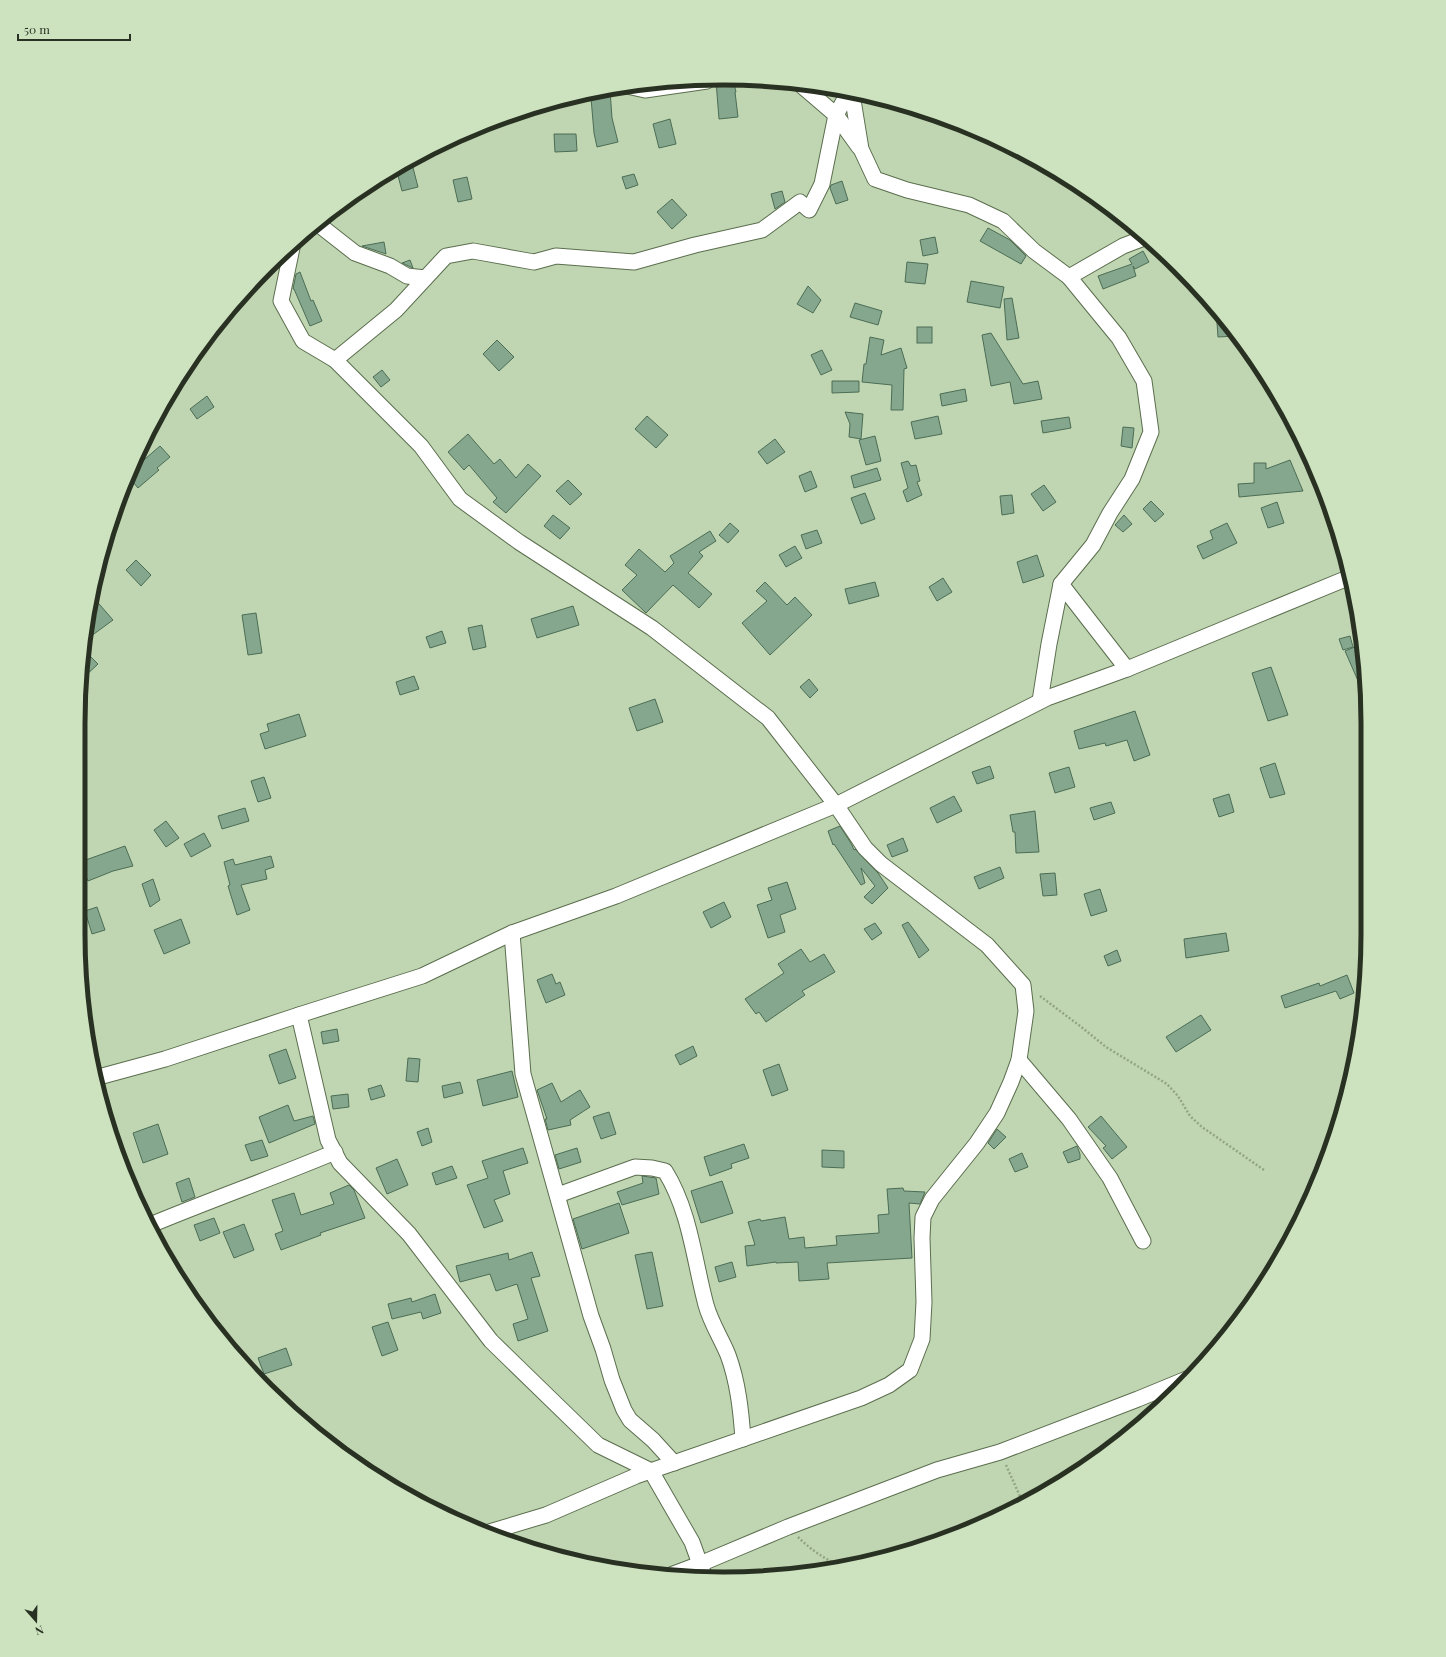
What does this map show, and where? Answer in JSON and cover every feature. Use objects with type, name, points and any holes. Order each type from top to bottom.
[{"type":"street","points":[[643,90],[655,89]]},
{"type":"street","points":[[807,90],[836,114],[861,149],[875,179],[907,190],[969,205],[1004,221],[1034,251],[1069,277],[1119,338],[1144,381],[1151,432],[1132,479],[1110,513],[1093,545],[1061,584],[1049,644],[1040,701]]},
{"type":"street","points":[[335,360],[396,310],[446,256],[473,251],[534,262],[556,256],[634,262],[695,245],[762,230],[800,202],[809,210],[822,184],[836,114],[846,97]]},
{"type":"street","points":[[853,98],[861,149]]},
{"type":"street","points":[[322,227],[355,253],[390,266],[407,276],[425,278]]},
{"type":"street","points":[[1069,277],[1123,246],[1140,240]]},
{"type":"street","points":[[291,254],[281,301],[303,341],[335,360],[421,446],[460,499],[519,542],[652,628],[768,718],[836,805],[865,848],[881,864],[987,944],[1023,985],[1026,1012],[1019,1060],[1012,1082],[997,1113],[977,1143],[932,1199],[923,1217],[922,1238],[924,1302],[922,1339],[910,1370],[889,1385],[861,1398],[651,1471],[607,1488],[546,1515],[497,1530]]},
{"type":"street","points":[[102,1076],[165,1059],[422,976],[512,933],[616,896],[836,805],[1040,701],[1127,669],[1344,579]]},
{"type":"street","points":[[1061,584],[1127,669]]},
{"type":"street","points":[[512,933],[523,1074],[589,1308],[604,1349],[612,1380],[624,1410],[630,1420],[653,1440],[674,1463]]},
{"type":"street","points":[[299,1015],[328,1140],[340,1163],[408,1234],[491,1341],[598,1445],[651,1471],[692,1542],[702,1571],[788,1527],[937,1470],[1000,1452],[1161,1397]]},
{"type":"street","points":[[1019,1060],[1069,1119],[1110,1178],[1143,1241]]},
{"type":"street","points":[[155,1223],[191,1208],[271,1179],[335,1152]]},
{"type":"street","points":[[558,1194],[635,1168],[652,1168],[665,1171],[674,1185],[692,1244],[709,1314],[728,1357],[740,1400],[743,1439]]},
{"type":"path","points":[[1023,985],[1080,1026],[1106,1047],[1168,1084],[1178,1096],[1190,1116],[1202,1127],[1264,1170]]},
{"type":"path","points":[[1000,1452],[1021,1498]]},
{"type":"path","points":[[788,1527],[807,1546],[831,1563]]},
{"type":"building","points":[[716,85],[734,85],[738,117],[719,119]]},
{"type":"building","points":[[610,95],[612,118],[618,142],[597,147],[594,133],[591,99]]},
{"type":"building","points":[[670,119],[676,144],[659,148],[653,124]]},
{"type":"building","points":[[554,134],[576,134],[577,151],[555,152]]},
{"type":"building","points":[[412,166],[418,187],[402,191],[398,174]]},
{"type":"building","points":[[634,174],[638,185],[626,189],[622,177]]},
{"type":"building","points":[[467,177],[472,199],[458,202],[453,180]]},
{"type":"building","points":[[842,181],[848,200],[836,204],[830,188],[831,185]]},
{"type":"building","points":[[782,191],[785,202],[775,209],[771,194]]},
{"type":"building","points":[[672,199],[687,215],[672,229],[657,212]]},
{"type":"building","points":[[988,228],[1010,240],[1026,256],[1021,264],[980,241]]},
{"type":"building","points":[[935,237],[938,253],[923,256],[920,240]]},
{"type":"building","points":[[384,242],[386,254],[362,246]]},
{"type":"building","points":[[1143,251],[1149,262],[1135,269],[1133,266],[1136,276],[1103,289],[1098,276],[1132,264],[1129,259]]},
{"type":"building","points":[[410,260],[413,268],[402,263]]},
{"type":"building","points":[[907,262],[928,264],[925,284],[905,282]]},
{"type":"building","points":[[300,272],[311,301],[313,300],[322,321],[310,326],[293,289],[296,274]]},
{"type":"building","points":[[971,281],[1004,287],[1000,308],[967,302]]},
{"type":"building","points":[[808,286],[821,300],[813,313],[797,304]]},
{"type":"building","points":[[1012,298],[1019,338],[1007,340],[1004,299]]},
{"type":"building","points":[[855,303],[882,311],[878,325],[850,317]]},
{"type":"building","points":[[1217,319],[1230,336],[1218,337]]},
{"type":"building","points":[[917,327],[932,327],[932,343],[917,343]]},
{"type":"building","points":[[991,333],[1023,384],[1038,381],[1042,399],[1014,404],[1010,382],[991,386],[982,335]]},
{"type":"building","points":[[870,337],[884,340],[881,355],[901,348],[907,368],[904,369],[903,410],[891,410],[892,385],[862,382]]},
{"type":"building","points":[[497,340],[514,357],[499,371],[483,354]]},
{"type":"building","points":[[822,350],[832,370],[821,375],[811,355]]},
{"type":"building","points":[[382,370],[390,380],[381,387],[373,377]]},
{"type":"building","points":[[832,381],[859,381],[859,392],[832,393]]},
{"type":"building","points":[[965,389],[967,401],[942,406],[940,394]]},
{"type":"building","points":[[207,396],[214,407],[197,419],[190,409]]},
{"type":"building","points":[[845,412],[863,414],[861,439],[849,437],[850,424]]},
{"type":"building","points":[[647,416],[668,435],[656,448],[635,429]]},
{"type":"building","points":[[938,416],[942,434],[915,439],[911,422]]},
{"type":"building","points":[[1069,417],[1071,428],[1043,433],[1041,421]]},
{"type":"building","points":[[1123,427],[1134,428],[1132,448],[1121,446]]},
{"type":"building","points":[[468,434],[494,464],[500,459],[516,478],[528,464],[541,476],[506,513],[493,502],[497,498],[469,465],[464,470],[448,452]]},
{"type":"building","points":[[875,436],[881,461],[866,465],[859,440]]},
{"type":"building","points":[[775,439],[785,452],[767,464],[758,452]]},
{"type":"building","points":[[160,446],[170,457],[157,468],[159,470],[138,488],[133,482],[142,462]]},
{"type":"building","points":[[1290,460],[1303,491],[1239,497],[1238,484],[1254,483],[1254,463],[1266,463],[1266,469]]},
{"type":"building","points":[[908,461],[911,466],[916,465],[920,481],[917,482],[922,495],[907,502],[903,491],[908,488],[901,463]]},
{"type":"building","points":[[877,468],[881,480],[854,488],[851,476]]},
{"type":"building","points":[[811,471],[817,487],[805,492],[799,476]]},
{"type":"building","points":[[568,480],[582,494],[570,505],[556,491]]},
{"type":"building","points":[[1044,485],[1056,502],[1043,511],[1031,494]]},
{"type":"building","points":[[865,493],[875,519],[861,524],[851,498]]},
{"type":"building","points":[[1012,495],[1014,513],[1002,515],[1000,496]]},
{"type":"building","points":[[1151,501],[1164,514],[1155,522],[1143,509]]},
{"type":"building","points":[[1277,502],[1284,523],[1268,528],[1261,508]]},
{"type":"building","points":[[553,515],[570,528],[560,539],[544,526]]},
{"type":"building","points":[[1124,515],[1132,524],[1123,532],[1115,525]]},
{"type":"building","points":[[730,523],[739,531],[728,543],[719,535]]},
{"type":"building","points":[[1227,523],[1237,543],[1203,559],[1197,546],[1213,539],[1210,531]]},
{"type":"building","points":[[817,530],[822,543],[806,549],[801,535]]},
{"type":"building","points":[[710,531],[716,541],[699,552],[703,556],[688,573],[712,594],[699,608],[673,585],[646,613],[622,590],[637,575],[625,565],[639,549],[665,572],[674,563],[670,556]]},
{"type":"building","points":[[795,546],[802,558],[786,567],[779,555]]},
{"type":"building","points":[[1037,555],[1044,576],[1023,583],[1017,562]]},
{"type":"building","points":[[136,560],[151,575],[141,586],[126,570]]},
{"type":"building","points":[[943,578],[952,592],[937,601],[929,587]]},
{"type":"building","points":[[765,582],[787,605],[795,597],[812,615],[770,655],[742,623],[767,601],[756,591]]},
{"type":"building","points":[[875,582],[879,596],[849,604],[845,589]]},
{"type":"building","points":[[97,601],[113,620],[91,636]]},
{"type":"building","points":[[573,606],[579,625],[537,638],[531,619]]},
{"type":"building","points":[[256,613],[262,653],[248,655],[242,615]]},
{"type":"building","points":[[482,625],[486,647],[473,650],[468,628]]},
{"type":"building","points":[[442,631],[446,643],[430,648],[426,637]]},
{"type":"building","points":[[1350,636],[1353,647],[1343,650],[1339,639]]},
{"type":"building","points":[[1357,646],[1360,686],[1345,651]]},
{"type":"building","points":[[89,655],[98,664],[87,675]]},
{"type":"building","points":[[1271,667],[1288,715],[1268,721],[1252,673]]},
{"type":"building","points":[[414,676],[419,689],[400,695],[396,682]]},
{"type":"building","points":[[809,679],[818,690],[810,698],[800,687]]},
{"type":"building","points":[[655,699],[663,722],[637,731],[629,708]]},
{"type":"building","points":[[1135,711],[1150,755],[1134,761],[1127,740],[1106,746],[1105,743],[1079,749],[1074,731]]},
{"type":"building","points":[[299,714],[306,736],[265,749],[260,734],[269,731],[267,724]]},
{"type":"building","points":[[1275,763],[1285,794],[1270,798],[1260,768]]},
{"type":"building","points":[[990,766],[994,778],[977,784],[972,772]]},
{"type":"building","points":[[1069,767],[1075,787],[1055,793],[1049,773]]},
{"type":"building","points":[[264,777],[271,798],[258,802],[251,781]]},
{"type":"building","points":[[1229,794],[1234,812],[1219,817],[1213,799]]},
{"type":"building","points":[[954,796],[962,811],[937,823],[930,808]]},
{"type":"building","points":[[1111,802],[1115,813],[1094,820],[1090,808]]},
{"type":"building","points":[[245,808],[249,821],[222,829],[218,816]]},
{"type":"building","points":[[1035,811],[1039,852],[1016,853],[1015,832],[1013,832],[1010,815]]},
{"type":"building","points":[[166,821],[179,838],[166,847],[154,830]]},
{"type":"building","points":[[840,826],[854,850],[855,849],[878,873],[888,888],[872,904],[864,897],[875,886],[861,868],[865,883],[861,885],[834,844],[833,845],[828,831]]},
{"type":"building","points":[[204,833],[211,846],[191,857],[184,844]]},
{"type":"building","points":[[903,838],[908,851],[892,857],[887,845]]},
{"type":"building","points":[[125,846],[133,866],[113,871],[88,881],[85,874],[85,860]]},
{"type":"building","points":[[271,856],[274,867],[265,870],[267,879],[241,885],[250,910],[237,915],[228,886],[230,885],[224,862],[233,859],[235,865]]},
{"type":"building","points":[[1000,867],[1004,878],[979,889],[974,877]]},
{"type":"building","points":[[1055,873],[1057,895],[1043,896],[1040,874]]},
{"type":"building","points":[[153,879],[160,900],[150,907],[142,884]]},
{"type":"building","points":[[787,882],[796,909],[780,915],[785,932],[768,938],[757,905],[772,900],[768,888]]},
{"type":"building","points":[[1100,889],[1107,911],[1091,916],[1084,894]]},
{"type":"building","points":[[724,902],[731,917],[711,928],[703,912]]},
{"type":"building","points":[[97,907],[105,930],[92,934],[85,911]]},
{"type":"building","points":[[181,919],[190,943],[164,954],[154,930]]},
{"type":"building","points":[[908,922],[929,950],[919,958],[902,925]]},
{"type":"building","points":[[875,923],[882,933],[872,940],[864,929]]},
{"type":"building","points":[[1226,933],[1229,951],[1186,958],[1184,939]]},
{"type":"building","points":[[801,949],[810,962],[824,954],[835,972],[802,991],[805,995],[766,1022],[759,1012],[756,1014],[745,999],[784,973],[778,964]]},
{"type":"building","points":[[1117,950],[1121,961],[1108,966],[1104,956]]},
{"type":"building","points":[[552,974],[556,984],[560,982],[565,995],[546,1003],[537,980]]},
{"type":"building","points":[[1347,975],[1354,993],[1340,999],[1336,991],[1285,1008],[1281,996],[1319,983],[1320,986]]},
{"type":"building","points":[[1201,1015],[1211,1030],[1176,1052],[1166,1037]]},
{"type":"building","points":[[337,1029],[339,1041],[323,1044],[321,1032]]},
{"type":"building","points":[[693,1046],[697,1056],[680,1065],[675,1055]]},
{"type":"building","points":[[286,1049],[296,1078],[279,1084],[269,1055]]},
{"type":"building","points":[[408,1058],[420,1059],[418,1082],[406,1081]]},
{"type":"building","points":[[779,1064],[788,1090],[772,1096],[763,1070]]},
{"type":"building","points":[[512,1071],[518,1097],[483,1106],[477,1080]]},
{"type":"building","points":[[460,1082],[463,1093],[444,1098],[442,1086]]},
{"type":"building","points":[[552,1083],[561,1102],[580,1090],[590,1107],[570,1120],[571,1125],[548,1130],[545,1119],[547,1119],[537,1090]]},
{"type":"building","points":[[381,1085],[385,1096],[371,1100],[368,1089]]},
{"type":"building","points":[[348,1094],[349,1107],[333,1109],[331,1096]]},
{"type":"building","points":[[288,1105],[294,1121],[313,1116],[315,1124],[269,1143],[259,1117]]},
{"type":"building","points":[[609,1112],[616,1134],[601,1139],[593,1117]]},
{"type":"building","points":[[1101,1116],[1127,1147],[1112,1159],[1103,1148],[1106,1146],[1088,1127]]},
{"type":"building","points":[[158,1124],[168,1154],[143,1163],[133,1133]]},
{"type":"building","points":[[428,1128],[432,1142],[422,1146],[417,1132]]},
{"type":"building","points":[[997,1129],[1006,1137],[994,1149],[988,1143]]},
{"type":"building","points":[[262,1140],[268,1156],[251,1161],[245,1145]]},
{"type":"building","points":[[744,1144],[749,1158],[731,1164],[732,1168],[710,1176],[704,1157]]},
{"type":"building","points":[[1077,1146],[1080,1159],[1068,1163],[1063,1152]]},
{"type":"building","points":[[523,1148],[528,1163],[503,1171],[510,1194],[494,1200],[503,1221],[484,1228],[467,1185],[488,1178],[482,1161]]},
{"type":"building","points":[[577,1148],[581,1162],[559,1169],[555,1155]]},
{"type":"building","points":[[822,1150],[844,1151],[844,1168],[822,1167]]},
{"type":"building","points":[[1022,1153],[1028,1167],[1015,1172],[1009,1159]]},
{"type":"building","points":[[397,1159],[408,1185],[387,1194],[376,1168]]},
{"type":"building","points":[[452,1166],[457,1178],[436,1185],[432,1173]]},
{"type":"building","points":[[642,1176],[656,1178],[659,1194],[622,1205],[617,1192],[643,1183]]},
{"type":"building","points":[[189,1178],[195,1197],[182,1202],[176,1183]]},
{"type":"building","points":[[722,1181],[733,1213],[701,1223],[691,1191]]},
{"type":"building","points":[[349,1185],[354,1190],[365,1218],[320,1233],[321,1235],[281,1250],[275,1234],[283,1231],[272,1200],[294,1193],[301,1215],[334,1204],[330,1193]]},
{"type":"building","points":[[903,1188],[904,1191],[925,1192],[920,1204],[909,1203],[912,1258],[827,1263],[829,1279],[799,1281],[798,1262],[776,1262],[747,1266],[745,1246],[755,1245],[748,1222],[760,1219],[761,1221],[785,1217],[789,1239],[804,1237],[805,1248],[837,1245],[836,1236],[879,1233],[878,1215],[889,1214],[887,1189]]},
{"type":"building","points":[[619,1203],[629,1233],[582,1249],[573,1219]]},
{"type":"building","points":[[214,1218],[220,1233],[200,1241],[194,1225]]},
{"type":"building","points":[[244,1224],[254,1250],[234,1258],[223,1232]]},
{"type":"building","points":[[532,1252],[540,1276],[531,1278],[548,1331],[518,1341],[513,1324],[528,1319],[517,1284],[496,1291],[490,1274],[460,1282],[456,1266],[508,1253],[509,1260]]},
{"type":"building","points":[[652,1252],[663,1306],[647,1309],[635,1255]]},
{"type":"building","points":[[732,1262],[736,1277],[719,1282],[715,1267]]},
{"type":"building","points":[[435,1294],[441,1313],[423,1319],[421,1312],[392,1319],[388,1304],[411,1298],[412,1302]]},
{"type":"building","points":[[388,1322],[398,1350],[382,1356],[372,1327]]},
{"type":"building","points":[[286,1348],[292,1365],[264,1374],[258,1358]]}]
